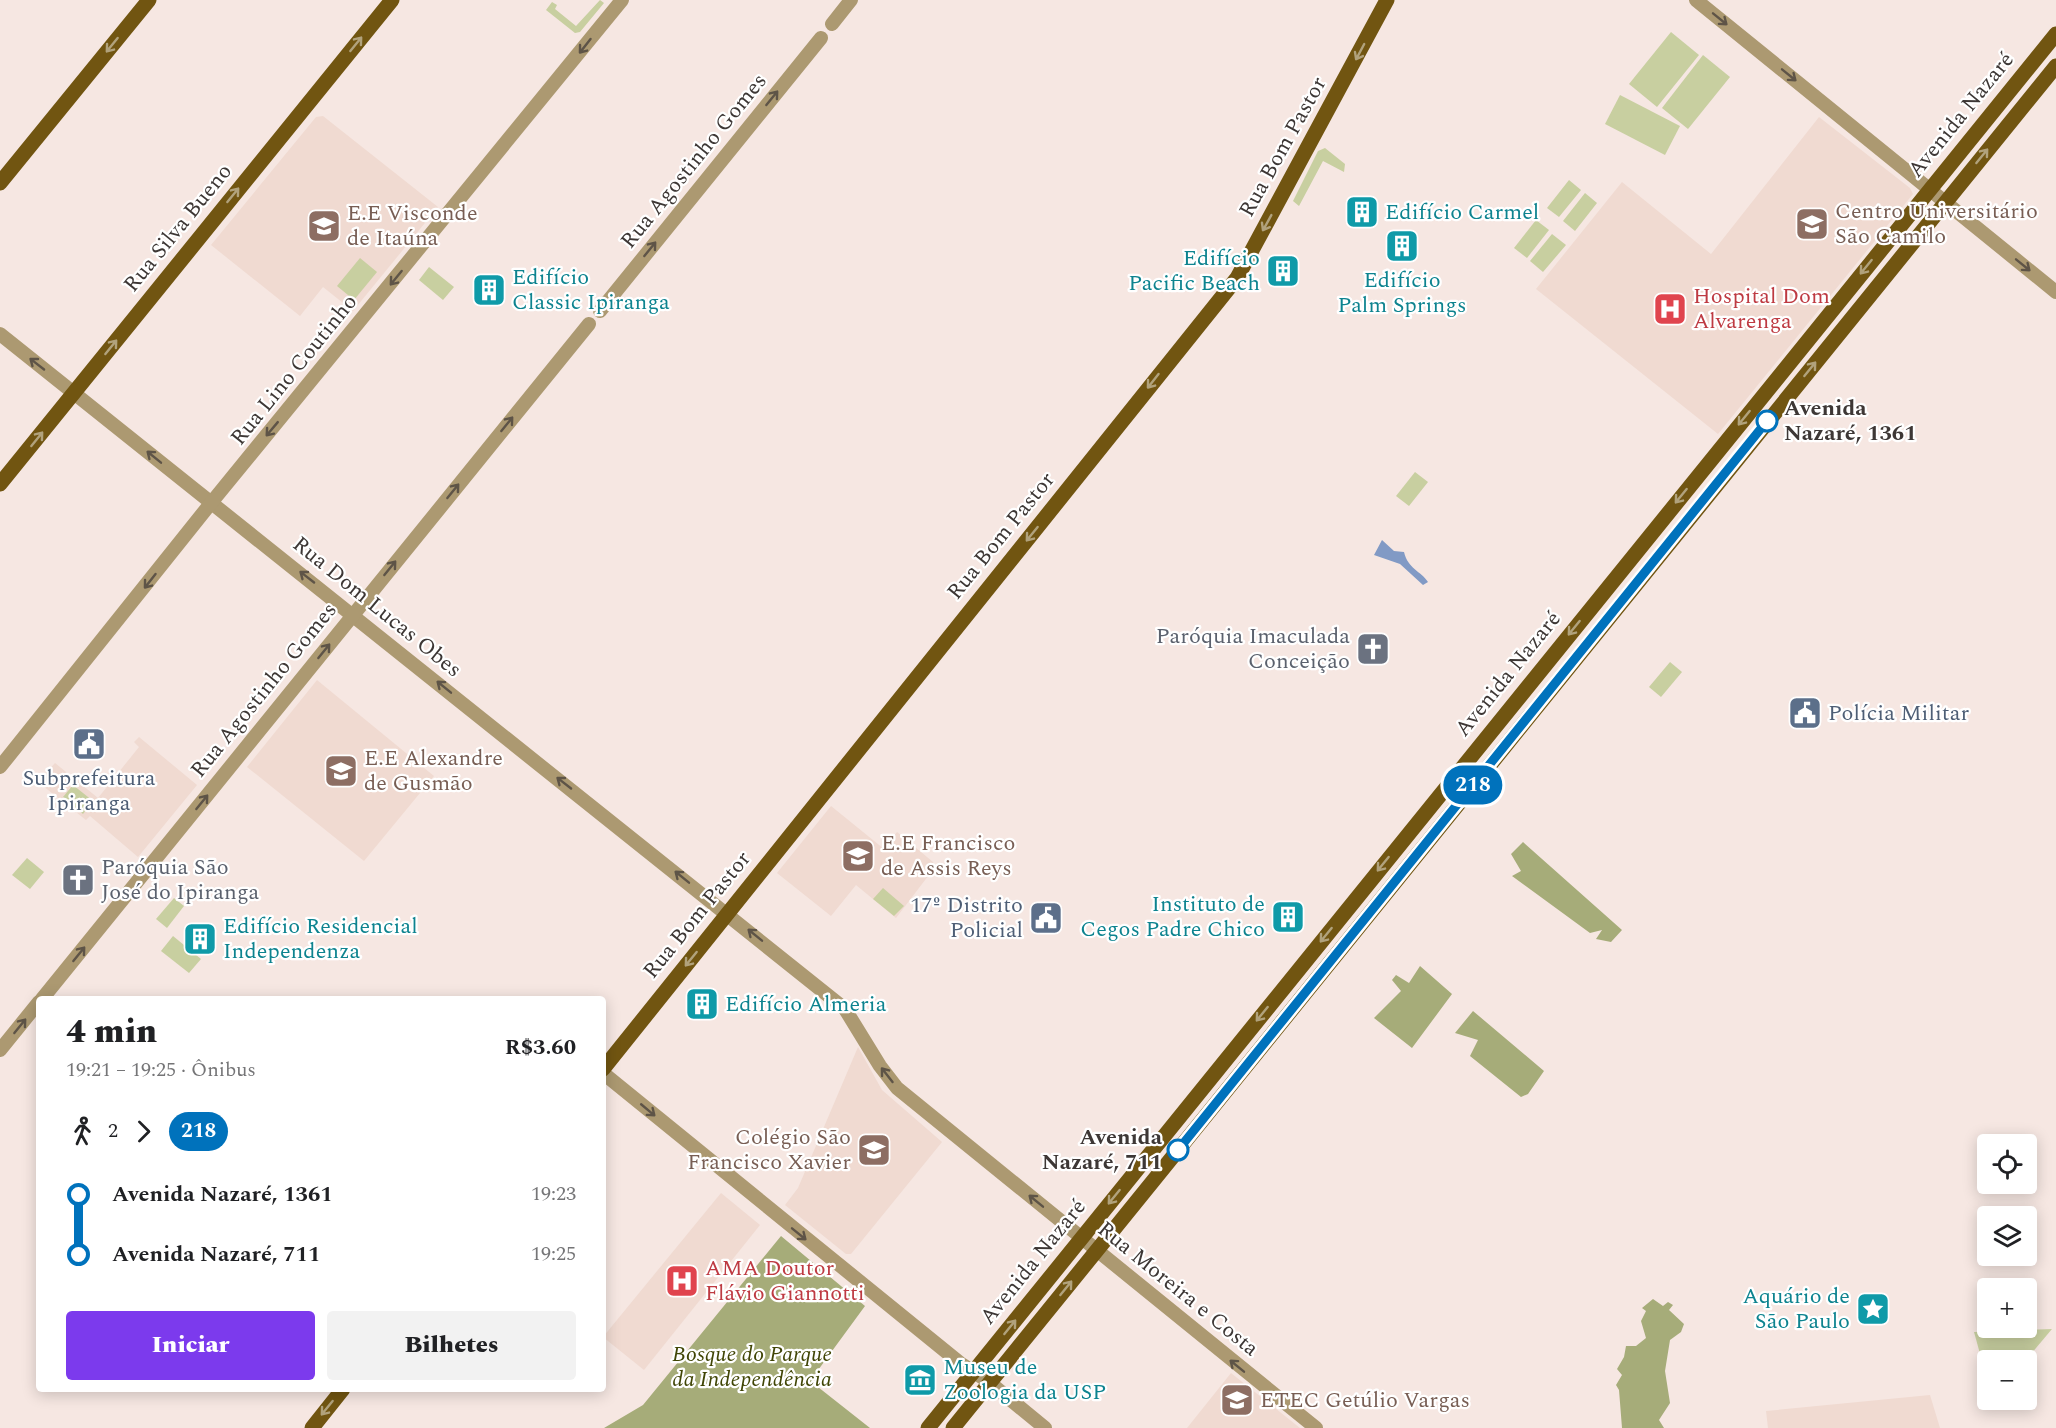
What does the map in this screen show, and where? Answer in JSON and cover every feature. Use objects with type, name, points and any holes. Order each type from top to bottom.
[{"type":"main road","points":[[0,183],[149,0]]},
{"type":"main road","name":"Rua Silva Bueno","points":[[0,484],[392,0]]},
{"type":"main road","name":"Rua Bom Pastor","points":[[606,1067],[1237,278],[1387,0]]},
{"type":"main road","name":"Avenida Nazaré","points":[[928,1428],[2056,34]]},
{"type":"main road","name":"Avenida Nazaré","points":[[953,1428],[2056,66]]},
{"type":"main road","points":[[312,1428],[341,1392]]},
{"type":"street","name":"Rua Lino Coutinho","points":[[0,767],[211,503],[622,0]]},
{"type":"street","name":"Rua Agostinho Gomes","points":[[44,996],[589,324],[585,318],[587,313],[591,309],[600,311],[821,38],[830,39],[834,36],[835,30],[832,24],[851,0]]},
{"type":"street","points":[[1696,0],[2056,292]]},
{"type":"street","name":"Rua Dom Lucas Obes","points":[[0,334],[728,913]]},
{"type":"street","name":"Rua Moreira e Costa","points":[[728,913],[845,1009],[880,1066],[897,1088],[1316,1428]]},
{"type":"street","name":"Rua Agostinho Gomes","points":[[0,1050],[36,1006]]},
{"type":"street","points":[[606,1073],[1045,1428]]},
{"type":"shaded area","name":"E.E Visconde de Itaúna","points":[[323,116],[438,207],[353,311],[323,287],[300,316],[211,245],[316,117]]},
{"type":"shaded area","points":[[1819,117],[1910,188],[1913,194],[1718,434],[1536,289],[1622,182],[1711,254]]},
{"type":"shaded area","name":"E.E Alexandre de Gusmão","points":[[317,680],[434,776],[364,861],[247,767]]},
{"type":"shaded area","points":[[139,737],[197,785],[138,857],[90,816],[86,820],[38,782],[55,763],[98,798],[139,747],[134,742]]},
{"type":"shaded area","name":"E.E Francisco de Assis Reys","points":[[831,806],[884,849],[897,832],[933,862],[935,867],[896,918],[856,885],[831,916],[777,873]]},
{"type":"shaded area","name":"Colégio São Francisco Xavier","points":[[858,1047],[882,1090],[942,1142],[851,1254],[846,1254],[785,1205],[798,1188]]},
{"type":"shaded area","name":"AMA Doutor Flávio Giannotti","points":[[721,1193],[760,1225],[644,1370],[606,1339],[606,1333]]},
{"type":"shaded area","name":"ETEC Getúlio Vargas","points":[[1231,1373],[1300,1428],[1187,1428]]},
{"type":"shaded area","points":[[1930,1395],[1940,1428],[1768,1428],[1766,1411]]},
{"type":"green space","points":[[600,0],[604,3],[580,32],[575,33],[546,10],[552,2],[557,5],[555,9],[576,26]]},
{"type":"green space","points":[[1671,32],[1699,55],[1657,107],[1629,84]]},
{"type":"green space","points":[[1703,55],[1730,77],[1688,129],[1662,108]]},
{"type":"green space","points":[[1620,95],[1680,126],[1665,155],[1605,124]]},
{"type":"green space","points":[[1325,148],[1345,164],[1344,172],[1323,161],[1299,206],[1293,201],[1318,151]]},
{"type":"green space","points":[[1569,180],[1581,190],[1559,217],[1547,208]]},
{"type":"green space","points":[[1585,193],[1597,203],[1575,231],[1563,221]]},
{"type":"green space","points":[[1536,220],[1549,230],[1527,258],[1514,248]]},
{"type":"green space","points":[[1552,234],[1566,245],[1543,272],[1530,261]]},
{"type":"green space","points":[[360,258],[377,272],[354,300],[337,286]]},
{"type":"green space","points":[[429,267],[454,287],[443,300],[419,280]]},
{"type":"green space","points":[[1415,472],[1428,482],[1409,506],[1396,496]]},
{"type":"green space","points":[[1670,662],[1682,672],[1661,697],[1649,687]]},
{"type":"green space","points":[[73,785],[93,801],[83,814],[63,797]]},
{"type":"green space","points":[[1523,842],[1622,930],[1611,942],[1596,939],[1602,930],[1590,933],[1512,876],[1521,871],[1511,854]]},
{"type":"green space","points":[[27,858],[44,872],[30,889],[12,875]]},
{"type":"green space","points":[[883,888],[904,906],[894,916],[873,899]]},
{"type":"green space","points":[[174,898],[184,906],[167,928],[156,919]]},
{"type":"green space","points":[[173,936],[201,959],[189,973],[161,951]]},
{"type":"green space","points":[[1420,966],[1452,994],[1412,1048],[1374,1018],[1401,991],[1392,980],[1396,975],[1409,983]]},
{"type":"green space","points":[[1473,1011],[1544,1071],[1528,1094],[1521,1097],[1470,1056],[1478,1040],[1455,1033]]},
{"type":"green space","name":"Bosque do Parque da Independência","points":[[781,1236],[865,1306],[813,1377],[818,1387],[870,1428],[604,1428],[643,1405]]},
{"type":"green space","points":[[1653,1299],[1663,1306],[1668,1302],[1673,1305],[1669,1310],[1684,1324],[1681,1332],[1670,1340],[1665,1371],[1670,1403],[1659,1420],[1664,1428],[1622,1428],[1619,1390],[1616,1385],[1622,1375],[1617,1369],[1624,1357],[1626,1346],[1636,1346],[1646,1338],[1641,1321],[1646,1311],[1642,1308]]},
{"type":"green space","points":[[2052,1329],[2034,1350],[1979,1350],[1974,1332],[1977,1332],[1977,1338],[2037,1338],[2037,1330]]},
{"type":"water","points":[[1382,540],[1394,551],[1404,552],[1408,562],[1428,582],[1423,585],[1400,564],[1374,555]]},
{"type":"bus line","name":"218","points":[[1178,1150],[1767,421]]},
{"type":"place","name":"Edifício Carmel","points":[[1362,212]]},
{"type":"place","name":"Centro Universitário São Camilo","points":[[1812,224]]},
{"type":"place","name":"E.E Visconde de Itaúna","points":[[324,226]]},
{"type":"place","name":"Edifício Palm Springs","points":[[1402,246]]},
{"type":"place","name":"Edifício Pacific Beach","points":[[1283,271]]},
{"type":"place","name":"Edifício Classic Ipiranga","points":[[489,290]]},
{"type":"place","name":"Hospital Dom Alvarenga","points":[[1670,309]]},
{"type":"place","name":"Avenida Nazaré, 1361","points":[[1767,421]]},
{"type":"place","name":"Paróquia Imaculada Conceição","points":[[1373,649]]},
{"type":"place","name":"Polícia Militar","points":[[1805,713]]},
{"type":"place","name":"Subprefeitura Ipiranga","points":[[89,744]]},
{"type":"place","name":"E.E Alexandre de Gusmão","points":[[341,771]]},
{"type":"place","name":"E.E Francisco de Assis Reys","points":[[858,856]]},
{"type":"place","name":"Paróquia São José do Ipiranga","points":[[78,880]]},
{"type":"place","name":"Instituto de Cegos Padre Chico","points":[[1288,917]]},
{"type":"place","name":"17º Distrito Policial","points":[[1046,918]]},
{"type":"place","name":"Edifício Residencial Independenza","points":[[200,939]]},
{"type":"place","name":"Edifício Almeria","points":[[702,1004]]},
{"type":"place","name":"Colégio São Francisco Xavier","points":[[874,1150]]},
{"type":"place","name":"Avenida Nazaré, 711","points":[[1178,1150]]},
{"type":"place","name":"AMA Doutor Flávio Giannotti","points":[[682,1281]]},
{"type":"place","name":"Aquário de São Paulo","points":[[1873,1309]]},
{"type":"place","name":"Museu de Zoologia da USP","points":[[920,1380]]},
{"type":"place","name":"ETEC Getúlio Vargas","points":[[1237,1400]]}]
